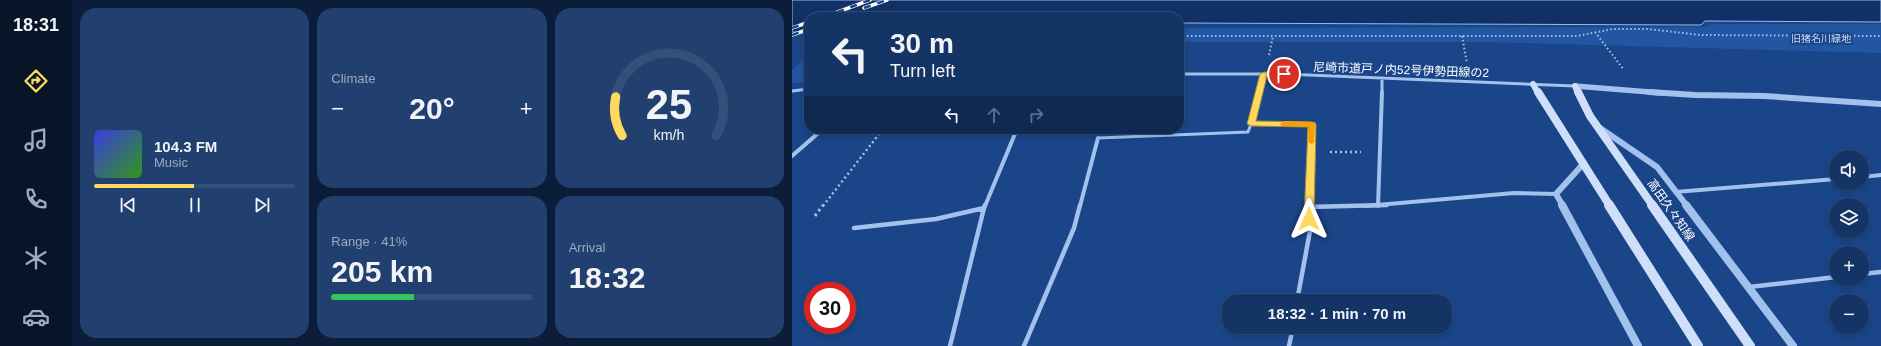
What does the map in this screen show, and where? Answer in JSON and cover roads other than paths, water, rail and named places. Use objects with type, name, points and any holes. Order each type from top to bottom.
[{"type":"main road","points":[[1533,84],[1584,162],[1698,346]]},
{"type":"main road","name":"高田久々知線","points":[[1575,86],[1590,116],[1750,346]]},
{"type":"street","name":"尼崎市道戸ノ内52号伊勢田線の2","points":[[1184,74],[1264,74],[1575,86]]},
{"type":"street","points":[[1264,74],[1251,124],[1312,124],[1308,207],[1310,230],[1298,294]]},
{"type":"street","points":[[1378,206],[1381,151],[1382,78]]},
{"type":"street","points":[[1575,86],[1695,95],[1764,96],[1881,104]]},
{"type":"street","points":[[792,91],[804,89]]},
{"type":"street","points":[[1598,127],[1657,167],[1793,346]]},
{"type":"street","points":[[792,156],[817,134]]},
{"type":"street","points":[[950,346],[984,208],[1015,134]]},
{"type":"street","points":[[1024,346],[1074,228],[1098,138]]},
{"type":"street","points":[[1556,194],[1584,162]]},
{"type":"street","points":[[1869,176],[1881,175]]},
{"type":"street","points":[[1676,192],[1829,180]]},
{"type":"street","points":[[1308,207],[1378,206],[1514,193],[1556,194]]},
{"type":"street","points":[[1556,194],[1638,346]]},
{"type":"street","points":[[854,228],[936,219],[984,208]]},
{"type":"street","points":[[1869,273],[1881,272]]},
{"type":"street","points":[[1748,288],[1829,278]]},
{"type":"street","points":[[1289,346],[1292,334]]},
{"type":"lane","points":[[1098,138],[1248,132],[1251,124]]},
{"type":"railway","points":[[838,12],[870,0]]},
{"type":"railway","points":[[864,8],[887,0]]},
{"type":"railway","points":[[792,28],[804,24]]},
{"type":"railway","points":[[792,35],[804,31]]},
{"type":"park label","name":"旧猪名川緑地","points":[[1821,38]]}]
